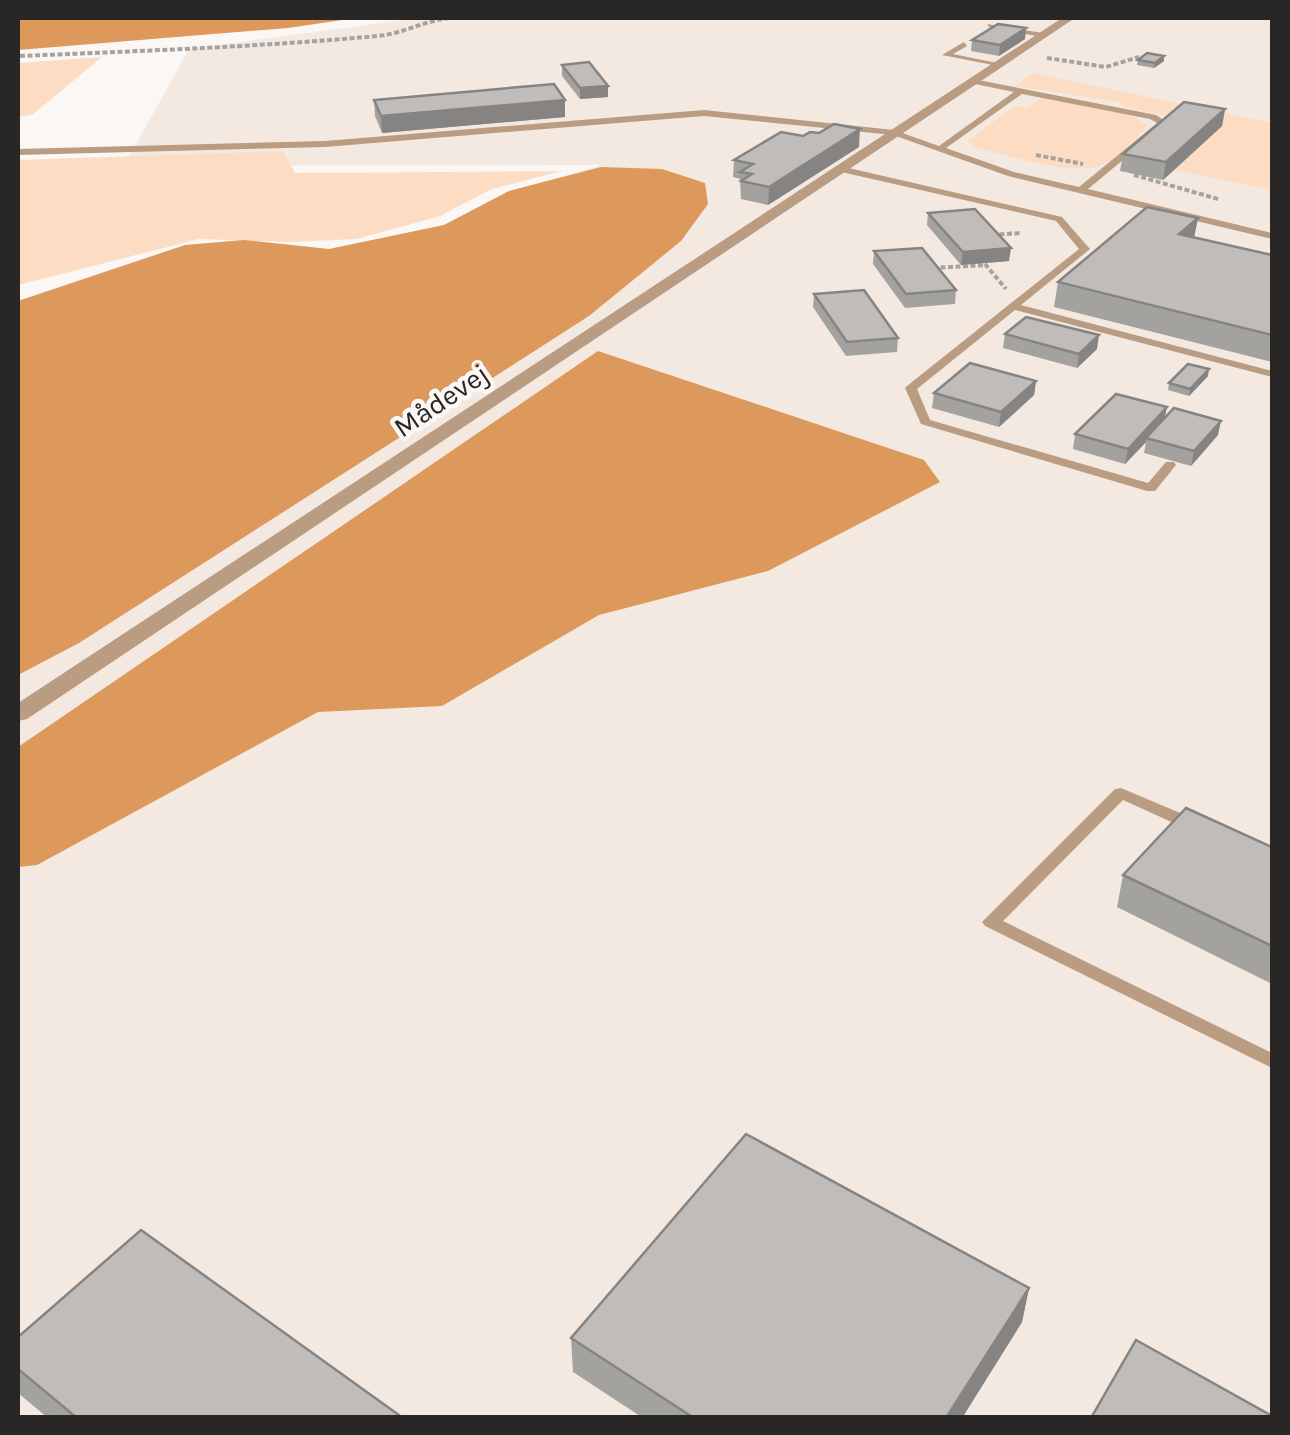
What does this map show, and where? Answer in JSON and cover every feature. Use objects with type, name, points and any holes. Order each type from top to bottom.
[{"type":"street","name":"Mådevej","points":[[18,714],[1069,18]]},
{"type":"lane","points":[[990,26],[1043,35]]},
{"type":"lane","points":[[964,44],[946,56],[998,64]]},
{"type":"lane","points":[[973,81],[1153,117],[1162,123],[1080,191]]},
{"type":"lane","points":[[942,148],[1021,90]]},
{"type":"lane","points":[[18,152],[325,144],[704,113],[894,133],[1010,174],[1272,236]]},
{"type":"lane","points":[[840,168],[1060,219],[1085,249],[911,388],[925,422],[1151,488],[1170,465]]},
{"type":"lane","points":[[1016,304],[1272,374]]},
{"type":"lane","points":[[1205,830],[1121,792],[991,922],[1272,1061]]},
{"type":"path","points":[[20,56],[289,44],[400,34],[434,19],[451,18]]},
{"type":"path","points":[[1016,53],[1110,68],[1127,66],[1138,57]]},
{"type":"path","points":[[927,269],[986,264],[1016,304]]},
{"type":"shaded area","points":[[18,18],[356,18],[288,28],[18,50]]},
{"type":"shaded area","points":[[419,18],[1272,18],[1272,1417],[18,1417],[18,301],[185,245],[244,240],[329,249],[444,225],[509,191],[603,165],[124,166],[189,49]]},
{"type":"shaded area","points":[[102,57],[32,115],[18,117],[18,63]]},
{"type":"shaded area","points":[[1034,73],[1272,123],[1272,190],[1174,170],[1181,119],[1124,107],[1119,102],[1014,86]]},
{"type":"shaded area","points":[[1042,98],[1131,115],[1148,126],[1111,159],[1086,168],[1022,160],[979,149],[967,141],[1015,106],[1027,108]]},
{"type":"shaded area","points":[[283,151],[295,173],[562,171],[492,189],[440,216],[357,239],[199,239],[18,285],[18,160]]},
{"type":"shaded area","points":[[601,167],[662,169],[705,183],[708,204],[681,241],[589,316],[79,643],[18,675],[18,301],[185,245],[244,240],[329,249],[444,225],[509,191]]},
{"type":"shaded area","points":[[598,351],[924,460],[940,482],[768,571],[599,615],[442,706],[318,712],[37,865],[18,867],[18,747]]},
{"type":"building","points":[[998,24],[1026,28],[1000,45],[972,40]]},
{"type":"building","points":[[1147,53],[1164,56],[1155,63],[1138,60]]},
{"type":"building","points":[[589,62],[608,86],[580,88],[562,65]]},
{"type":"building","points":[[554,84],[565,100],[381,116],[374,100]]},
{"type":"building","points":[[1184,102],[1225,109],[1166,162],[1123,154]]},
{"type":"building","points":[[834,124],[860,129],[769,187],[741,181],[752,174],[740,172],[753,164],[734,160],[781,132],[803,136]]},
{"type":"building","points":[[1147,207],[1198,218],[1179,234],[1272,255],[1272,335],[1058,282]]},
{"type":"building","points":[[975,209],[1011,248],[963,252],[928,213]]},
{"type":"building","points":[[922,248],[956,290],[906,294],[874,251]]},
{"type":"building","points":[[864,290],[898,338],[847,342],[814,294]]},
{"type":"building","points":[[1026,317],[1099,335],[1079,354],[1005,334]]},
{"type":"building","points":[[970,363],[1036,381],[1001,412],[934,393]]},
{"type":"building","points":[[1188,364],[1209,369],[1190,389],[1169,383]]},
{"type":"building","points":[[1116,394],[1167,407],[1128,449],[1075,434]]},
{"type":"building","points":[[1174,408],[1221,421],[1194,451],[1146,438]]},
{"type":"building","points":[[1186,808],[1272,847],[1272,946],[1123,875]]},
{"type":"building","points":[[746,1134],[1029,1288],[946,1418],[694,1418],[571,1338]]},
{"type":"building","points":[[141,1230],[403,1418],[77,1418],[18,1369],[18,1337]]},
{"type":"building","points":[[1136,1340],[1272,1416],[1272,1418],[1091,1418]]}]
